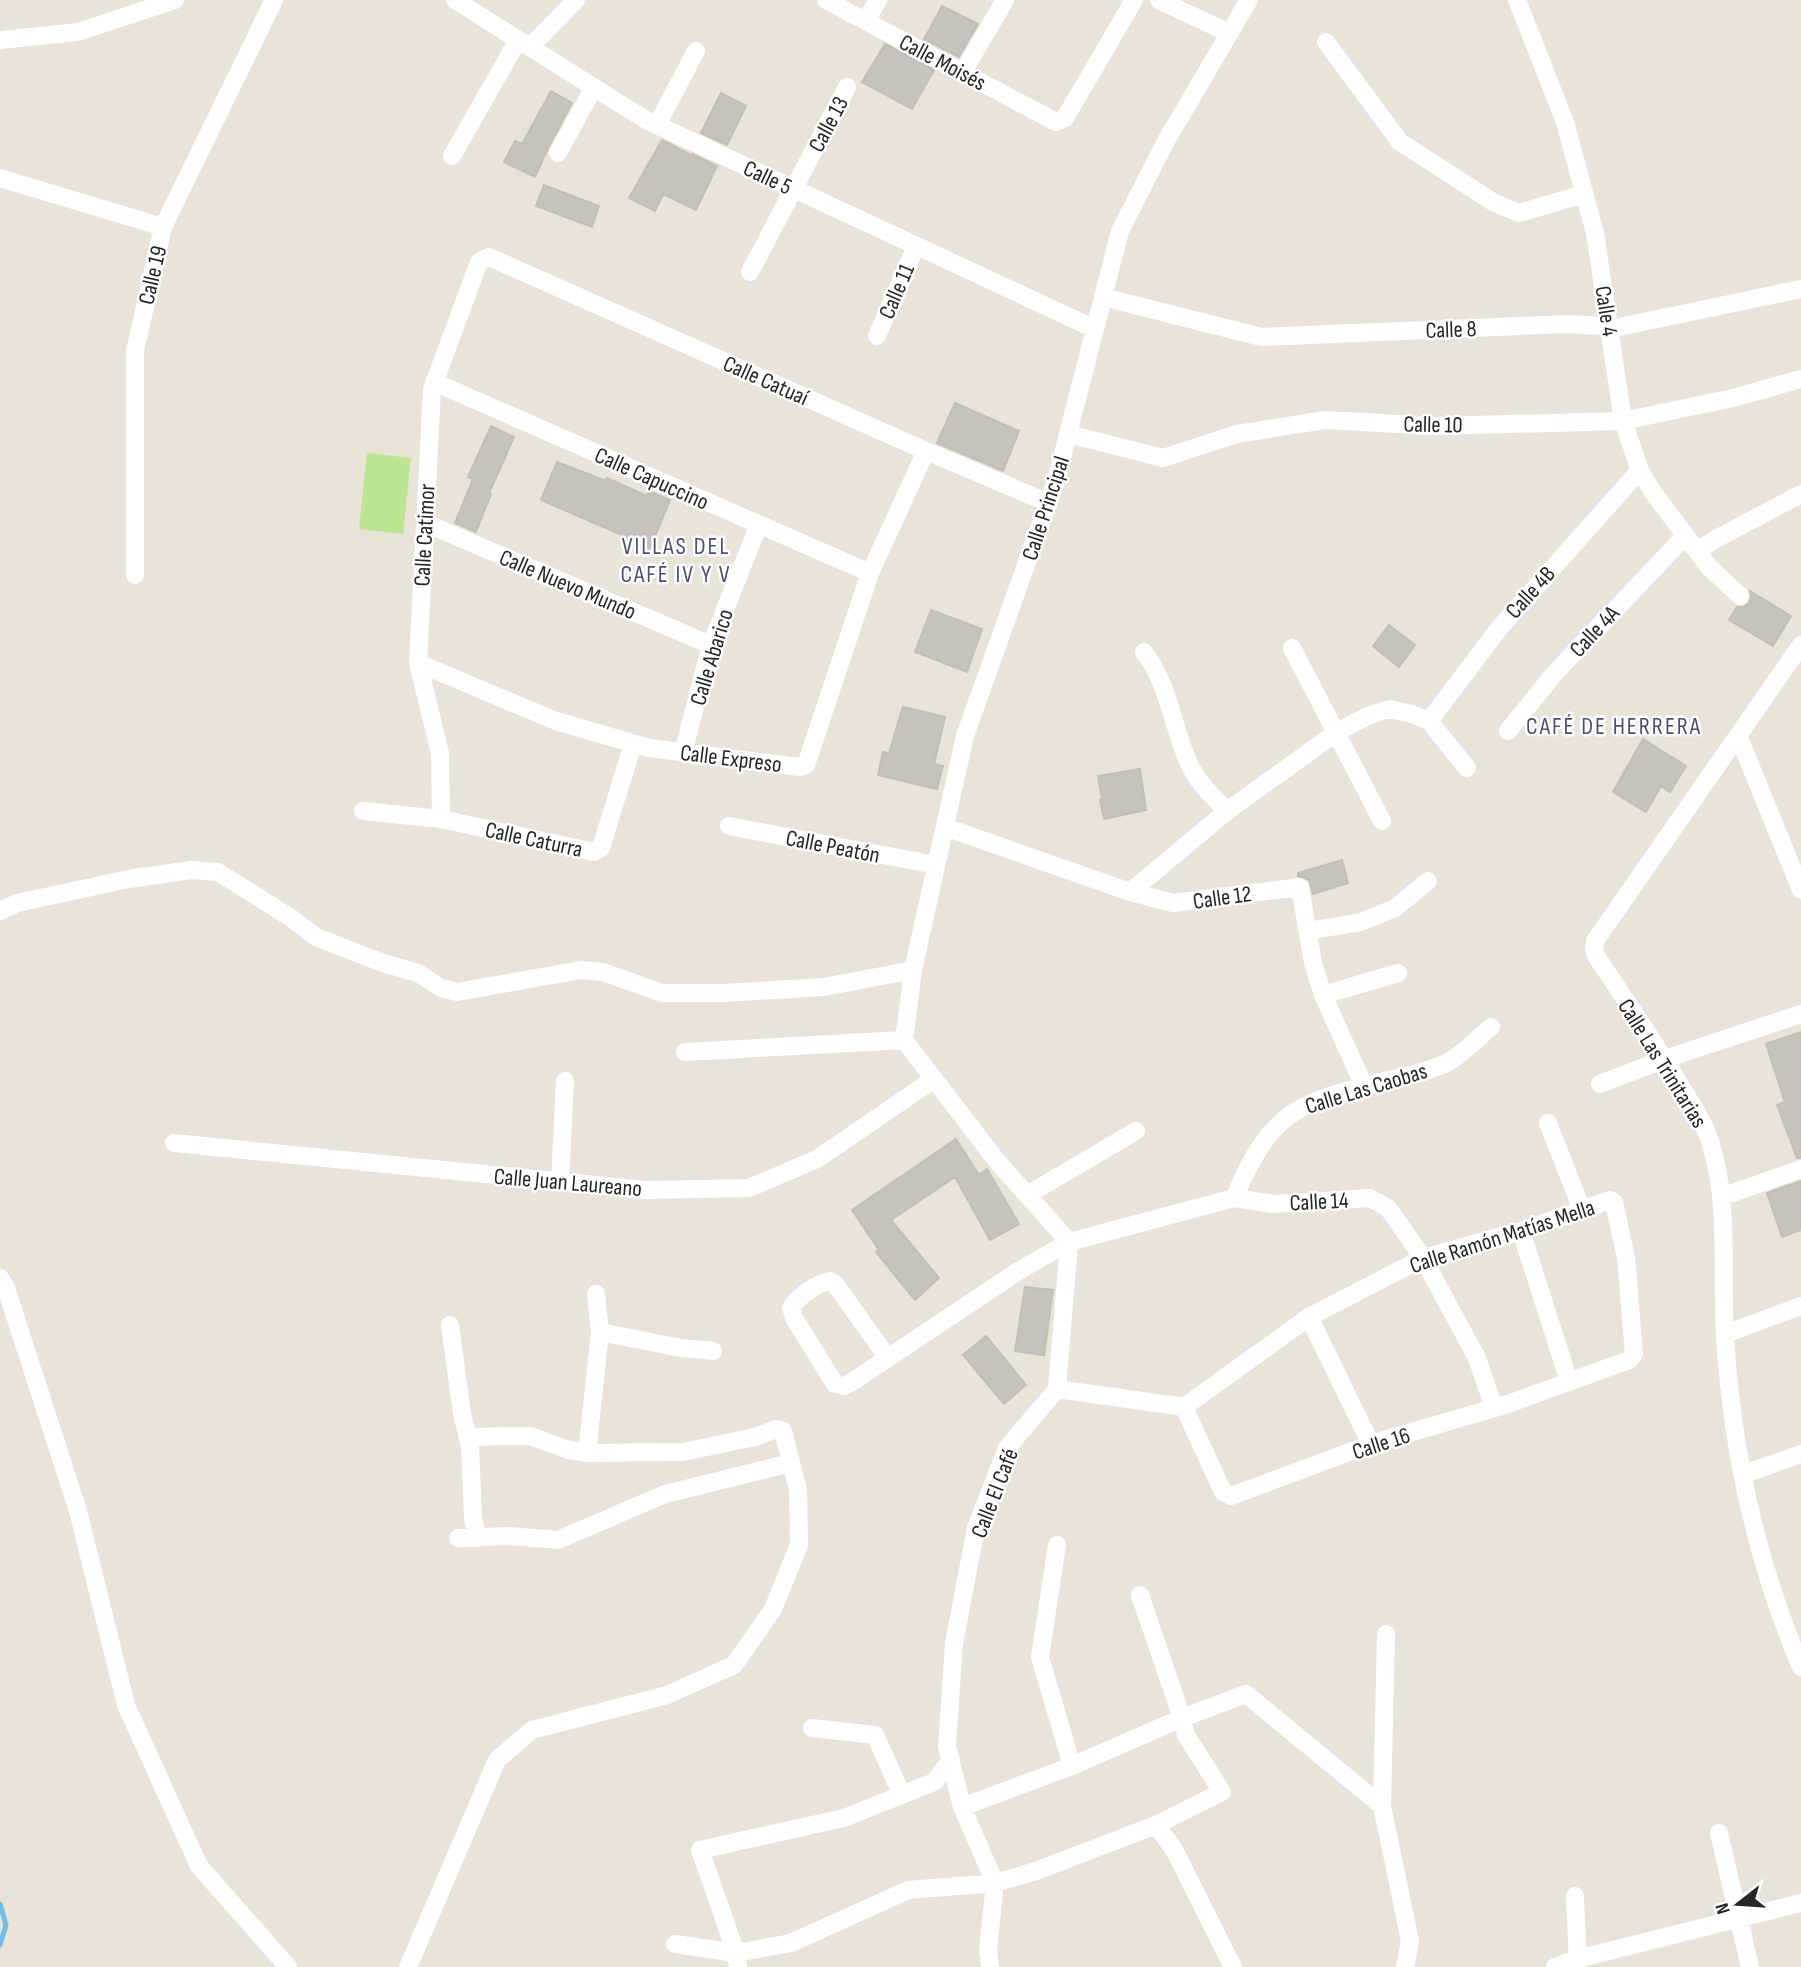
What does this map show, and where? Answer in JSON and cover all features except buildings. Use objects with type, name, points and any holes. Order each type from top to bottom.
[{"type":"street","points":[[0,40],[78,32],[175,0]]},
{"type":"street","name":"Calle 19","points":[[135,575],[135,351],[163,227],[274,0]]},
{"type":"street","name":"Calle 5","points":[[455,0],[657,125],[1095,329]]},
{"type":"street","points":[[452,156],[524,43],[576,0]]},
{"type":"street","name":"Calle Moisés","points":[[826,0],[1056,122],[1065,118],[1134,0]]},
{"type":"street","points":[[866,21],[878,0]]},
{"type":"street","points":[[963,72],[1005,0]]},
{"type":"street","points":[[1159,0],[1229,33]]},
{"type":"street","name":"Calle Principal","points":[[904,1040],[913,970],[965,736],[1049,503],[1120,231],[1166,141],[1249,0]]},
{"type":"street","name":"Calle 4","points":[[1517,0],[1565,122],[1595,233],[1623,421],[1640,470],[1652,491],[1709,567],[1740,596]]},
{"type":"street","points":[[1326,42],[1400,142],[1493,202],[1519,214],[1584,194]]},
{"type":"street","points":[[657,125],[696,51]]},
{"type":"street","points":[[558,153],[594,87]]},
{"type":"street","name":"Calle 13","points":[[750,272],[847,87]]},
{"type":"street","points":[[0,178],[163,227]]},
{"type":"street","name":"Calle 11","points":[[877,336],[916,246]]},
{"type":"street","name":"Calle Catuaí","points":[[483,258],[489,257],[1049,503]]},
{"type":"street","name":"Calle Catimor","points":[[441,820],[440,753],[418,663],[432,389],[479,262],[483,258]]},
{"type":"street","name":"Calle 8","points":[[1103,298],[1261,337],[1568,324],[1619,327],[1801,289]]},
{"type":"street","name":"Calle 10","points":[[1068,434],[1163,458],[1237,434],[1325,420],[1436,426],[1623,421],[1733,398],[1801,379]]},
{"type":"street","name":"Calle Capuccino","points":[[434,382],[870,573]]},
{"type":"street","name":"Calle Expreso","points":[[418,663],[556,721],[633,744],[683,753],[800,767],[806,765],[870,573],[926,451]]},
{"type":"street","name":"Calle 4B","points":[[1429,722],[1501,626],[1640,470]]},
{"type":"street","points":[[1698,552],[1712,541],[1801,494]]},
{"type":"street","name":"Calle Nuevo Mundo","points":[[425,523],[711,645]]},
{"type":"street","name":"Calle Abarico","points":[[683,753],[711,645],[759,524]]},
{"type":"street","name":"Calle 4A","points":[[1508,732],[1562,665],[1685,536]]},
{"type":"street","name":"Calle Las Trinitarias","points":[[1801,645],[1595,942],[1594,949],[1596,956],[1665,1059],[1709,1138],[1721,1197],[1729,1392],[1763,1566],[1801,1667]]},
{"type":"street","points":[[1292,648],[1382,821]]},
{"type":"street","points":[[1144,652],[1167,694],[1187,761],[1200,784],[1227,811]]},
{"type":"street","points":[[1130,892],[1227,811],[1337,732],[1370,715],[1389,709],[1412,714],[1429,722],[1467,768]]},
{"type":"street","points":[[1738,735],[1801,890]]},
{"type":"street","name":"Calle Caturra","points":[[441,820],[598,851],[633,744]]},
{"type":"street","points":[[362,811],[441,820]]},
{"type":"street","name":"Calle Peatón","points":[[729,826],[936,865]]},
{"type":"street","name":"Calle 12","points":[[945,827],[1130,892],[1173,903],[1297,886],[1302,890],[1313,963],[1322,995],[1364,1086]]},
{"type":"street","points":[[0,911],[17,903],[129,879],[191,870],[218,872],[316,937],[383,963],[418,973],[441,988],[457,992],[581,970],[603,972],[662,993],[724,993],[824,987],[913,970]]},
{"type":"street","points":[[1308,931],[1362,922],[1395,908],[1428,881]]},
{"type":"street","points":[[1322,995],[1398,973]]},
{"type":"street","points":[[1600,1084],[1665,1059],[1801,1014]]},
{"type":"street","name":"Calle Las Caobas","points":[[1234,1198],[1247,1167],[1278,1123],[1296,1110],[1322,1098],[1449,1062],[1491,1027]]},
{"type":"street","points":[[685,1052],[904,1040],[996,1160],[1069,1242],[1057,1389],[1184,1407]]},
{"type":"street","name":"Calle Juan Laureano","points":[[174,1143],[646,1190],[750,1188],[817,1159],[934,1079]]},
{"type":"street","points":[[560,1182],[565,1081]]},
{"type":"street","points":[[1548,1123],[1582,1210]]},
{"type":"street","points":[[1027,1195],[1136,1131]]},
{"type":"street","points":[[1721,1197],[1801,1169]]},
{"type":"street","name":"Calle 14","points":[[887,1358],[835,1284],[830,1281],[821,1282],[791,1308],[794,1318],[835,1384],[844,1386],[852,1382],[1020,1270],[1069,1242],[1234,1198],[1273,1204],[1370,1198],[1388,1208],[1423,1258],[1477,1358],[1494,1408]]},
{"type":"street","name":"Calle Ramón Matías Mella","points":[[1184,1407],[1309,1317],[1423,1258],[1521,1231],[1609,1200],[1614,1202],[1626,1258],[1634,1354],[1629,1360]]},
{"type":"street","points":[[1521,1231],[1565,1369]]},
{"type":"street","points":[[0,1278],[6,1288],[78,1511],[126,1705],[199,1866],[288,1967]]},
{"type":"street","points":[[587,1452],[600,1332],[596,1294]]},
{"type":"street","points":[[1725,1334],[1801,1306]]},
{"type":"street","points":[[1309,1317],[1371,1444]]},
{"type":"street","points":[[450,1325],[462,1414],[468,1437],[473,1518],[478,1538]]},
{"type":"street","points":[[600,1332],[681,1348],[713,1351]]},
{"type":"street","name":"Calle 16","points":[[1184,1407],[1223,1492],[1231,1496],[1371,1444],[1494,1408],[1629,1360]]},
{"type":"street","name":"Calle El Café","points":[[990,1967],[988,1950],[995,1883],[962,1807],[947,1746],[954,1643],[976,1528],[1007,1448],[1057,1389]]},
{"type":"street","points":[[408,1967],[497,1760],[532,1730],[667,1695],[734,1665],[773,1609],[799,1545],[798,1490],[783,1431],[776,1429],[755,1437],[682,1452],[587,1452],[569,1450],[530,1436],[468,1437]]},
{"type":"street","points":[[1744,1474],[1801,1454]]},
{"type":"street","points":[[458,1538],[538,1537],[558,1540],[665,1494],[792,1463]]},
{"type":"street","points":[[1057,1545],[1041,1657],[1072,1766]]},
{"type":"street","points":[[675,1944],[737,1960],[791,1943],[908,1890],[995,1883],[1037,1871],[1156,1825],[1222,1792],[1186,1735],[1140,1595]]},
{"type":"street","points":[[1386,1634],[1382,1806],[1410,1941],[1411,1967]]},
{"type":"street","points":[[962,1807],[1072,1766],[1182,1718],[1246,1694],[1382,1806]]},
{"type":"street","points":[[812,1728],[875,1735],[902,1795]]},
{"type":"street","points":[[737,1960],[699,1850],[844,1818],[934,1782],[951,1760]]},
{"type":"street","points":[[1156,1825],[1175,1851],[1233,1967]]},
{"type":"street","points":[[1719,1833],[1750,1967]]},
{"type":"street","points":[[1575,1896],[1578,1963]]},
{"type":"street","points":[[1555,1967],[1801,1903]]},
{"type":"street","points":[[1405,1967],[1410,1941]]},
{"type":"green space","points":[[367,453],[411,458],[403,534],[359,529]]},
{"type":"waterway","points":[[0,1904],[6,1925],[0,1945]]},
{"type":"district","name":"VILLAS DEL CAFÉ IV Y V","points":[[676,560]]},
{"type":"district","name":"CAFÉ DE HERRERA","points":[[1614,726]]}]
